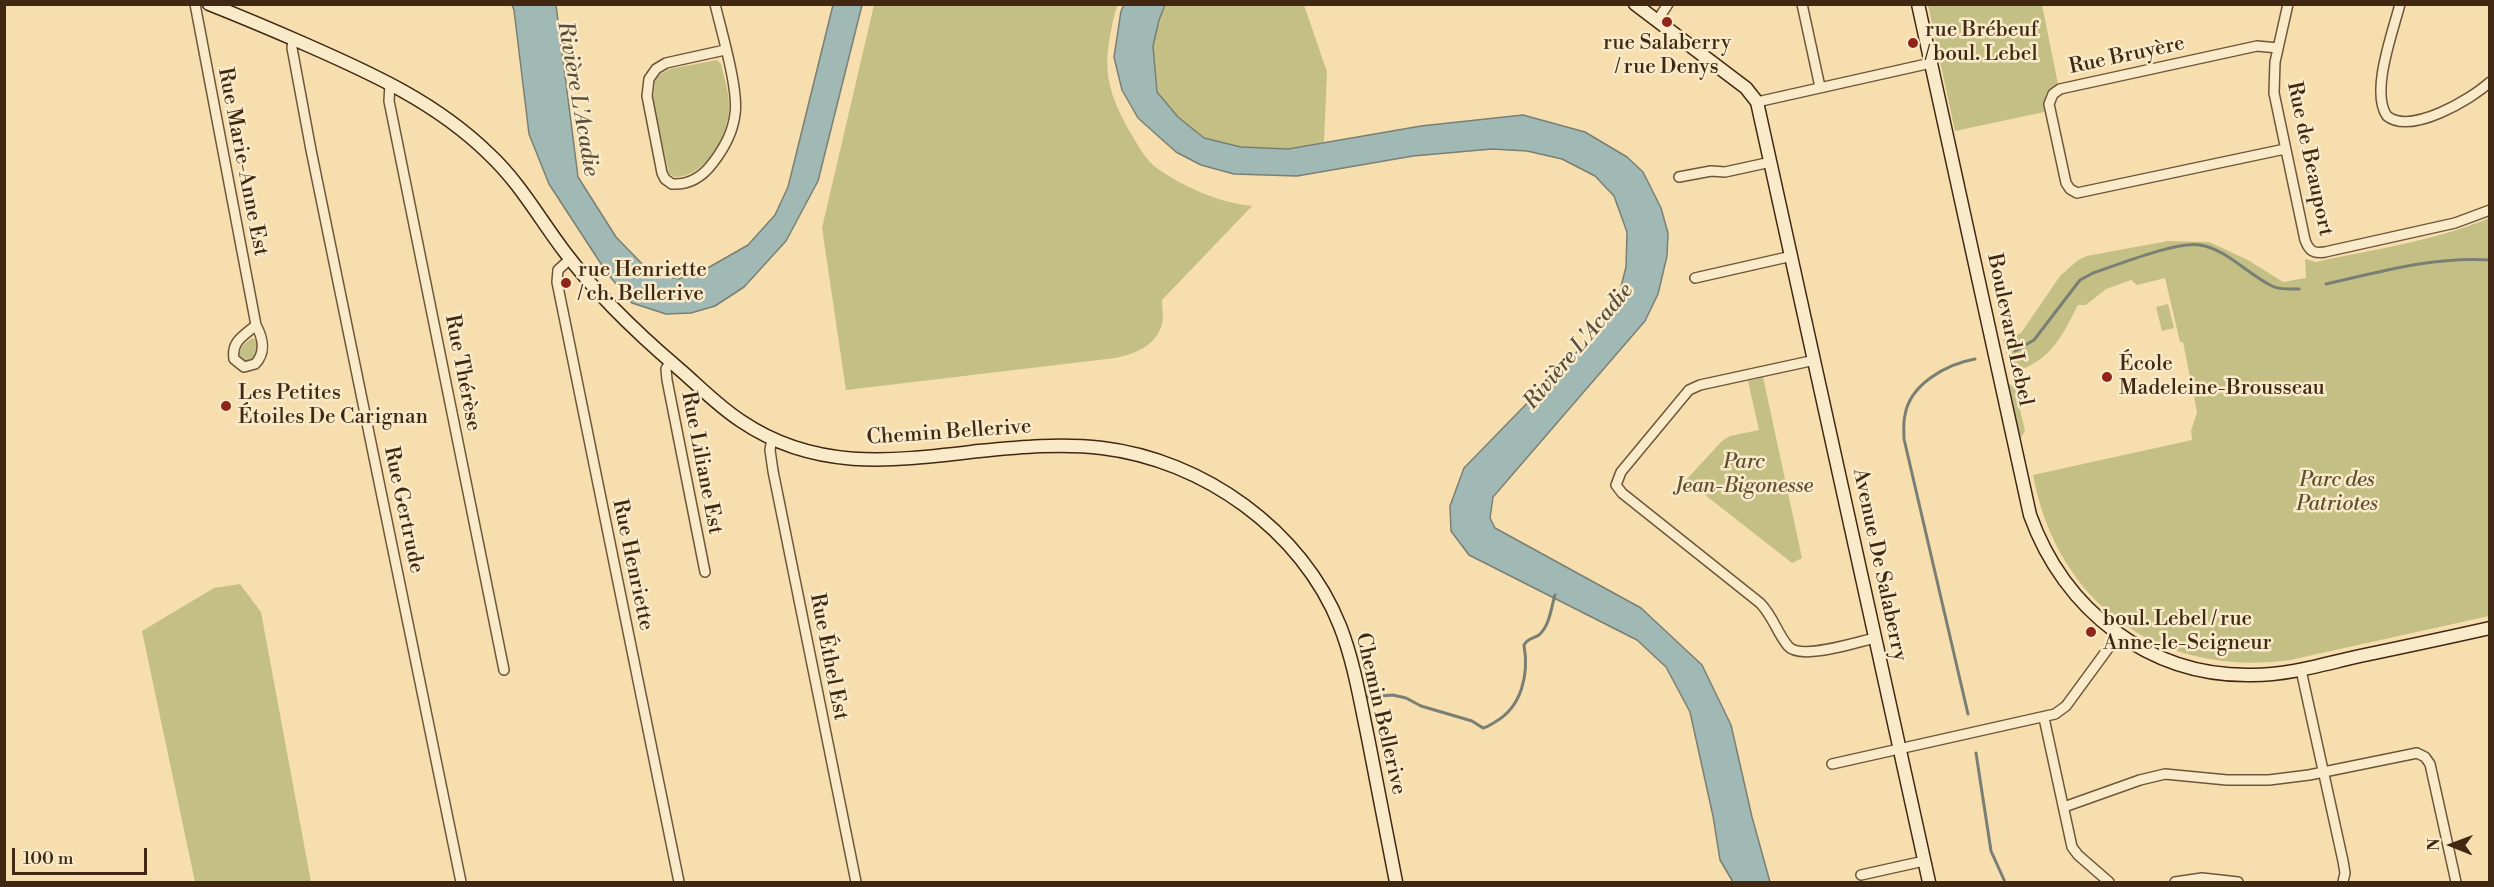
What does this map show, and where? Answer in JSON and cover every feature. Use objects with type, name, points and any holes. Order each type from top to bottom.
[{"type":"street","name":"Rue Marie-Anne Est","points":[[195,4],[256,325]]},
{"type":"street","name":"Chemin Bellerive","points":[[209,4],[390,83],[440,114],[492,156],[522,190],[570,259],[614,308],[670,362],[727,411],[771,438],[794,447],[826,455],[874,461],[1041,446],[1101,448],[1139,455],[1175,466],[1231,496],[1258,517],[1291,550],[1318,585],[1337,619],[1354,672],[1396,882]]},
{"type":"street","points":[[715,4],[725,50],[736,105],[730,134],[717,157],[701,176],[685,183],[670,182],[662,173],[647,101],[646,87],[649,79],[656,69],[666,63],[725,50]]},
{"type":"street","points":[[1635,4],[1746,88],[1757,102],[1931,63]]},
{"type":"street","points":[[1657,21],[1668,4]]},
{"type":"street","points":[[1802,4],[1820,87]]},
{"type":"street","name":"Boulevard Lebel","points":[[1918,4],[2030,515],[2046,552],[2068,587],[2118,635],[2164,659],[2204,671],[2251,675],[2301,670],[2490,628]]},
{"type":"street","name":"Rue de Beauport","points":[[2288,4],[2274,69],[2274,93],[2305,240],[2311,250],[2317,253],[2325,252],[2439,227],[2490,210]]},
{"type":"street","points":[[2400,4],[2380,86],[2381,103],[2387,116],[2404,123],[2424,118],[2454,106],[2490,82]]},
{"type":"street","name":"Rue Gertrude","points":[[293,39],[292,48],[311,150],[461,882]]},
{"type":"street","name":"Rue Bruyère","points":[[2278,48],[2257,46],[2060,89],[2052,94],[2049,104],[2066,183],[2077,193],[2285,149]]},
{"type":"street","name":"Rue Thérèse","points":[[390,83],[389,101],[504,670]]},
{"type":"street","name":"Avenue De Salaberry","points":[[1757,102],[1929,882]]},
{"type":"street","points":[[1679,177],[1711,171],[1725,172],[1771,162]]},
{"type":"street","points":[[1695,278],[1792,256]]},
{"type":"street","name":"Rue Henriette","points":[[570,259],[558,270],[557,282],[679,882]]},
{"type":"street","points":[[1815,360],[1700,385],[1689,390],[1621,472],[1616,485],[1622,493],[1760,603],[1792,650],[1808,653],[1875,638]]},
{"type":"street","name":"Rue Liliane Est","points":[[670,362],[666,369],[667,380],[705,572]]},
{"type":"street","name":"Rue Éthel Est","points":[[771,438],[773,471],[856,882]]},
{"type":"street","points":[[1832,764],[2058,713],[2066,706],[2118,635]]},
{"type":"street","points":[[2301,670],[2345,867],[2343,882]]},
{"type":"street","points":[[2044,718],[2074,850],[2109,882]]},
{"type":"street","points":[[2064,807],[2119,787],[2165,774],[2249,781],[2279,779],[2324,772],[2409,753],[2425,757],[2431,769],[2456,882]]},
{"type":"street","points":[[1861,875],[1924,861]]},
{"type":"street","points":[[2175,882],[2208,878],[2238,882]]},
{"type":"green space","points":[[874,5],[1118,5],[1108,46],[1108,72],[1117,107],[1142,152],[1158,169],[1191,188],[1215,198],[1252,206],[1162,300],[1163,315],[1159,332],[1144,348],[1115,358],[846,390],[822,228]]},
{"type":"green space","points":[[1166,5],[1304,5],[1327,72],[1324,142],[1284,149],[1241,147],[1204,138],[1178,117],[1157,92],[1153,46],[1159,20]]},
{"type":"green space","points":[[1928,5],[2042,5],[2058,84],[2046,94],[2044,112],[1955,131]]},
{"type":"green space","points":[[717,60],[721,64],[729,98],[724,132],[712,154],[704,163],[685,176],[674,177],[669,173],[653,101],[655,81],[659,75],[670,69]]},
{"type":"green space","name":"Parc des Patriotes","points":[[2489,218],[2489,616],[2290,660],[2243,663],[2198,657],[2158,643],[2122,623],[2091,595],[2065,561],[2046,521],[2033,475],[2192,440],[2191,431],[2197,412],[2183,342],[2180,342],[2165,278],[2137,285],[2131,280],[2106,289],[2086,305],[2078,305],[2066,328],[2047,354],[2028,367],[2015,372],[2010,368],[2003,340],[2021,333],[2060,276],[2078,260],[2087,256],[2168,241],[2209,242],[2248,260],[2283,282],[2306,278],[2305,259],[2316,262],[2404,244],[2448,233]]},
{"type":"green space","points":[[2168,304],[2174,328],[2162,331],[2156,307]]},
{"type":"green space","points":[[252,338],[255,339],[257,345],[256,355],[253,360],[244,361],[239,355],[241,347]]},
{"type":"green space","name":"Parc Jean-Bigonesse","points":[[1763,377],[1802,558],[1792,563],[1686,480],[1722,441],[1730,436],[1759,430],[1748,381]]},
{"type":"green space","points":[[2008,383],[2015,388],[2025,431],[2019,441]]},
{"type":"green space","points":[[240,584],[261,612],[311,882],[195,882],[142,631],[214,588]]},
{"type":"water","points":[[512,5],[556,5],[578,177],[616,237],[651,273],[679,279],[706,269],[748,245],[775,215],[788,187],[833,5],[862,5],[818,181],[786,241],[744,287],[715,306],[691,313],[666,314],[632,303],[607,273],[549,184],[529,134]]},
{"type":"water","points":[[1124,5],[1165,5],[1153,46],[1157,92],[1178,117],[1204,138],[1241,147],[1288,149],[1421,126],[1523,115],[1585,132],[1627,157],[1643,172],[1661,208],[1668,233],[1667,256],[1658,294],[1645,321],[1493,497],[1490,518],[1495,528],[1641,608],[1702,665],[1731,725],[1770,882],[1733,882],[1720,860],[1713,816],[1690,712],[1666,667],[1637,640],[1469,555],[1451,531],[1450,506],[1464,468],[1614,314],[1626,267],[1627,232],[1614,196],[1595,176],[1562,159],[1527,151],[1492,149],[1413,156],[1297,176],[1234,174],[1201,165],[1176,152],[1138,118],[1122,90],[1114,57],[1121,11]]},
{"type":"waterway","points":[[2015,351],[2034,340],[2080,280],[2093,273],[2162,250],[2200,245],[2220,252],[2272,286],[2282,289],[2299,289]]},
{"type":"waterway","points":[[2326,284],[2427,263],[2448,260],[2490,260]]},
{"type":"waterway","points":[[1968,714],[1904,439],[1904,424],[1908,404],[1922,385],[1942,371],[1975,359]]},
{"type":"waterway","points":[[1367,697],[1393,695],[1406,698],[1421,706],[1472,721],[1483,728],[1489,726],[1504,716],[1517,699],[1524,678],[1524,645],[1543,631],[1550,616],[1555,595]]},
{"type":"waterway","points":[[1976,753],[1991,851],[2005,882]]},
{"type":"place","name":"rue Salaberry / rue Denys","points":[[1667,22]]},
{"type":"place","name":"rue Brébeuf / boul. Lebel","points":[[1913,43]]},
{"type":"place","name":"rue Henriette / ch. Bellerive","points":[[566,283]]},
{"type":"place","name":"École Madeleine-Brousseau","points":[[2107,377]]},
{"type":"place","name":"Les Petites Étoiles De Carignan","points":[[226,406]]},
{"type":"place","name":"boul. Lebel / rue Anne-le-Seigneur","points":[[2091,632]]},
{"type":"water label","name":"Rivière L'Acadie","points":[[577,99]]},
{"type":"water label","name":"Rivière L'Acadie","points":[[1579,347]]}]
